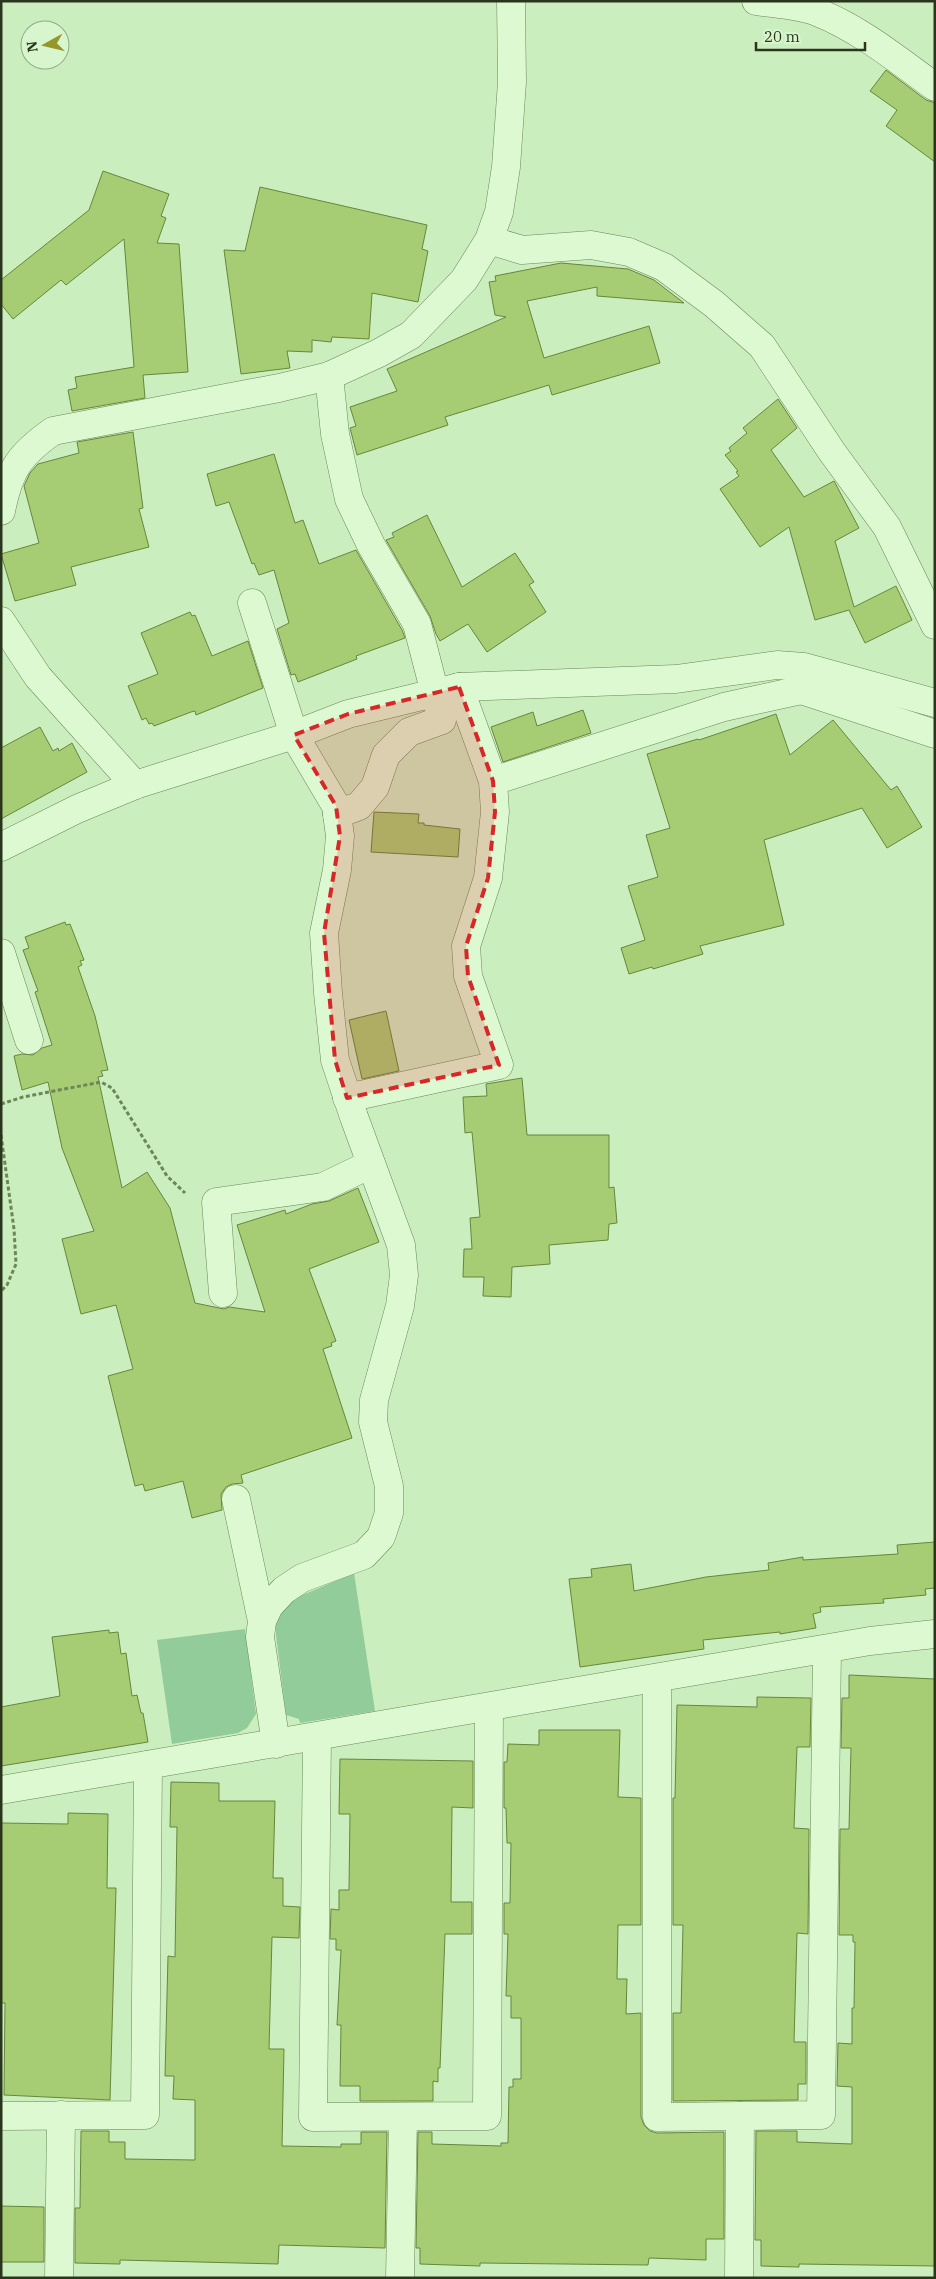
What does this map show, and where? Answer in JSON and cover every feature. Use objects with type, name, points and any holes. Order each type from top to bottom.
[{"type":"street","points":[[1,511],[4,494],[16,465],[30,448],[53,431],[279,388],[329,376],[411,336],[464,280],[489,240],[499,212],[506,167],[512,82],[511,1]]},
{"type":"street","points":[[758,1],[815,11],[837,21],[877,46],[935,87]]},
{"type":"street","points":[[489,240],[522,250],[591,245],[629,252],[664,267],[714,304],[762,346],[832,452],[887,527],[935,625]]},
{"type":"street","points":[[329,376],[335,434],[349,499],[371,545],[417,624],[493,782],[495,812],[488,878],[466,946],[468,976],[499,1065],[348,1098]]},
{"type":"street","points":[[252,603],[294,735],[336,806],[340,836],[337,870],[324,934],[335,1060],[401,1245],[404,1275],[400,1306],[374,1400],[373,1422],[389,1486],[389,1513],[380,1537],[364,1556],[302,1578],[279,1595],[269,1606],[262,1621],[260,1638],[276,1744]]},
{"type":"street","points":[[1,621],[38,677],[135,785]]},
{"type":"street","points":[[1,847],[77,809],[135,785],[294,735],[348,714],[448,689],[676,679],[777,665],[804,667],[935,703]]},
{"type":"street","points":[[337,814],[359,806],[375,787],[386,755],[409,732],[442,720],[448,689]]},
{"type":"street","points":[[493,782],[724,707],[801,690],[935,734]]},
{"type":"street","points":[[1,953],[29,1040]]},
{"type":"street","points":[[223,1293],[216,1202],[323,1187],[371,1164]]},
{"type":"street","points":[[236,1499],[262,1621]]},
{"type":"street","points":[[1,1790],[827,1649],[935,1634]]},
{"type":"street","points":[[657,1678],[658,2117],[821,2115],[827,1649]]},
{"type":"street","points":[[317,1737],[313,2117],[487,2116],[488,1708]]},
{"type":"street","points":[[1,2116],[145,2115],[148,1766]]},
{"type":"street","points":[[59,2278],[60,2115]]},
{"type":"street","points":[[739,2278],[740,2116]]},
{"type":"street","points":[[400,2278],[403,2117]]},
{"type":"path","points":[[1,1104],[23,1097],[101,1082],[112,1088],[166,1176],[182,1192],[196,1198],[216,1202]]},
{"type":"path","points":[[1,1135],[14,1229],[16,1264],[7,1285],[1,1291]]},
{"type":"highlighted area","points":[[459,687],[493,781],[495,812],[488,878],[466,946],[468,976],[499,1065],[347,1098],[335,1060],[324,933],[340,836],[336,806],[294,735],[348,714]]},
{"type":"green space","points":[[354,1573],[375,1711],[300,1723],[299,1719],[286,1715],[276,1635],[276,1617],[291,1600]]},
{"type":"green space","points":[[245,1629],[256,1714],[247,1728],[238,1733],[172,1744],[157,1640]]},
{"type":"building","points":[[886,70],[926,100],[935,103],[935,162],[886,126],[897,110],[870,91]]},
{"type":"building","points":[[103,171],[169,194],[161,216],[166,218],[157,243],[179,244],[188,372],[143,375],[145,398],[72,411],[68,390],[77,388],[75,377],[134,367],[124,239],[66,285],[61,280],[13,319],[1,304],[1,280],[89,210]]},
{"type":"building","points":[[260,187],[427,225],[422,249],[428,251],[418,302],[372,293],[369,339],[332,337],[331,342],[312,340],[312,352],[287,351],[290,368],[241,374],[224,250],[245,251]]},
{"type":"building","points":[[561,263],[628,269],[654,280],[684,303],[597,296],[597,287],[527,301],[544,358],[649,326],[660,363],[552,395],[549,385],[445,417],[448,425],[357,455],[350,428],[356,426],[350,407],[397,391],[387,369],[506,317],[495,315],[489,282],[496,281],[495,276]]},
{"type":"building","points":[[778,399],[797,428],[771,450],[804,497],[834,481],[859,528],[835,541],[854,607],[896,586],[912,620],[865,643],[849,610],[815,620],[789,527],[760,547],[720,489],[739,476],[736,472],[738,471],[725,455],[731,451],[729,448],[747,433],[743,428]]},
{"type":"building","points":[[133,432],[143,508],[139,509],[149,547],[71,567],[76,585],[15,601],[1,554],[39,543],[24,486],[30,473],[38,464],[79,453],[77,442]]},
{"type":"building","points":[[274,454],[295,523],[303,520],[319,564],[356,550],[405,638],[356,656],[357,659],[298,682],[295,674],[291,675],[277,629],[289,623],[274,570],[259,575],[254,563],[252,564],[229,502],[216,506],[207,474]]},
{"type":"building","points":[[427,515],[462,587],[515,553],[534,582],[529,585],[546,612],[487,652],[468,624],[440,641],[430,616],[386,540],[394,537],[392,533]]},
{"type":"building","points":[[190,612],[192,616],[195,615],[212,656],[248,641],[263,688],[196,715],[195,711],[191,712],[154,726],[152,723],[149,724],[146,718],[142,720],[128,686],[158,674],[141,633]]},
{"type":"building","points":[[583,710],[591,733],[503,762],[491,727],[533,712],[537,726]]},
{"type":"building","points":[[776,714],[790,755],[833,720],[891,790],[897,786],[922,827],[887,848],[862,808],[764,840],[784,925],[700,946],[703,954],[629,974],[621,948],[645,940],[628,886],[658,877],[646,835],[670,828],[647,754],[699,740]]},
{"type":"building","points":[[40,727],[53,751],[58,748],[59,751],[72,743],[87,772],[1,819],[1,748]]},
{"type":"building","points":[[374,812],[419,814],[418,823],[460,829],[458,857],[371,852]]},
{"type":"building","points":[[65,922],[66,925],[70,924],[84,960],[80,961],[82,965],[78,967],[95,1016],[108,1070],[101,1071],[103,1076],[98,1077],[122,1188],[147,1172],[170,1208],[195,1303],[224,1309],[229,1307],[265,1312],[237,1225],[285,1210],[286,1214],[312,1204],[329,1201],[358,1188],[379,1242],[309,1269],[336,1341],[331,1343],[332,1346],[323,1349],[352,1438],[241,1475],[243,1483],[232,1484],[226,1487],[221,1494],[222,1510],[192,1518],[183,1481],[145,1491],[143,1484],[135,1486],[108,1376],[133,1369],[116,1305],[81,1314],[62,1239],[94,1231],[62,1148],[48,1082],[22,1090],[14,1056],[22,1054],[33,1055],[42,1048],[52,1045],[35,992],[38,991],[23,950],[29,948],[25,937]]},
{"type":"building","points":[[386,1011],[399,1071],[362,1079],[349,1020]]},
{"type":"building","points":[[522,1078],[527,1135],[609,1135],[609,1188],[614,1187],[617,1223],[609,1224],[608,1240],[549,1245],[550,1264],[512,1267],[511,1297],[483,1296],[484,1277],[463,1277],[464,1249],[472,1249],[470,1218],[480,1217],[472,1132],[465,1133],[463,1097],[487,1096],[486,1084]]},
{"type":"building","points":[[935,1542],[935,1588],[925,1589],[926,1595],[883,1599],[884,1603],[820,1607],[821,1612],[813,1614],[816,1628],[780,1634],[780,1632],[703,1640],[704,1649],[580,1667],[569,1579],[592,1577],[591,1569],[631,1564],[634,1591],[706,1577],[769,1570],[768,1563],[803,1557],[803,1560],[898,1554],[897,1545]]},
{"type":"building","points":[[109,1630],[109,1633],[118,1632],[121,1654],[126,1653],[132,1696],[137,1695],[141,1713],[143,1713],[148,1742],[1,1766],[1,1707],[60,1696],[52,1637]]},
{"type":"building","points":[[849,1675],[935,1679],[935,2266],[799,2264],[799,2267],[761,2266],[761,2240],[755,2240],[756,2131],[797,2131],[797,2142],[852,2144],[852,2087],[837,2086],[838,2043],[852,2044],[852,2008],[854,2008],[855,1942],[853,1942],[853,1935],[839,1935],[840,1829],[849,1829],[851,1748],[841,1748],[842,1698],[849,1698]]},
{"type":"building","points":[[757,1697],[811,1698],[810,1747],[797,1747],[794,1828],[809,1829],[808,1934],[797,1933],[794,2042],[806,2042],[806,2084],[798,2084],[798,2100],[673,2101],[673,2013],[681,2013],[683,1925],[673,1925],[673,1798],[675,1798],[677,1705],[757,1707]]},
{"type":"building","points":[[539,1730],[620,1730],[618,1797],[641,1798],[641,1925],[618,1925],[617,1979],[627,1979],[626,2014],[641,2013],[641,2117],[644,2125],[650,2131],[657,2133],[724,2132],[724,2239],[706,2239],[706,2260],[649,2258],[648,2265],[480,2263],[480,2266],[420,2264],[420,2248],[416,2248],[418,2132],[432,2132],[432,2144],[501,2146],[501,2143],[508,2143],[509,2087],[513,2087],[513,2079],[521,2079],[521,2018],[511,2018],[511,1996],[506,1996],[508,1934],[504,1934],[504,1903],[510,1903],[511,1843],[507,1843],[506,1808],[504,1808],[504,1762],[507,1762],[508,1744],[539,1745]]},
{"type":"building","points":[[340,1759],[473,1761],[473,1808],[452,1807],[451,1902],[472,1902],[472,1934],[445,1934],[440,2068],[438,2068],[438,2082],[433,2081],[433,2101],[360,2101],[360,2086],[340,2086],[341,2025],[337,2025],[341,1950],[336,1950],[336,1939],[330,1939],[331,1909],[339,1910],[339,1890],[349,1890],[350,1814],[339,1814]]},
{"type":"building","points":[[171,1782],[219,1783],[219,1801],[275,1801],[273,1878],[283,1878],[283,1906],[300,1907],[299,1938],[272,1937],[269,2049],[284,2049],[282,2146],[341,2147],[341,2144],[361,2144],[361,2132],[387,2132],[385,2248],[279,2245],[278,2264],[120,2260],[120,2264],[75,2263],[75,2208],[80,2208],[81,2131],[109,2131],[109,2142],[125,2142],[125,2159],[195,2160],[195,2100],[173,2099],[174,2076],[165,2076],[168,1956],[175,1957],[177,1827],[170,1827]]},
{"type":"building","points":[[68,1813],[108,1814],[107,1888],[116,1888],[110,2100],[4,2095],[5,2003],[1,2003],[1,1823],[68,1824]]},
{"type":"building","points":[[1,2206],[44,2207],[44,2262],[1,2262]]}]
